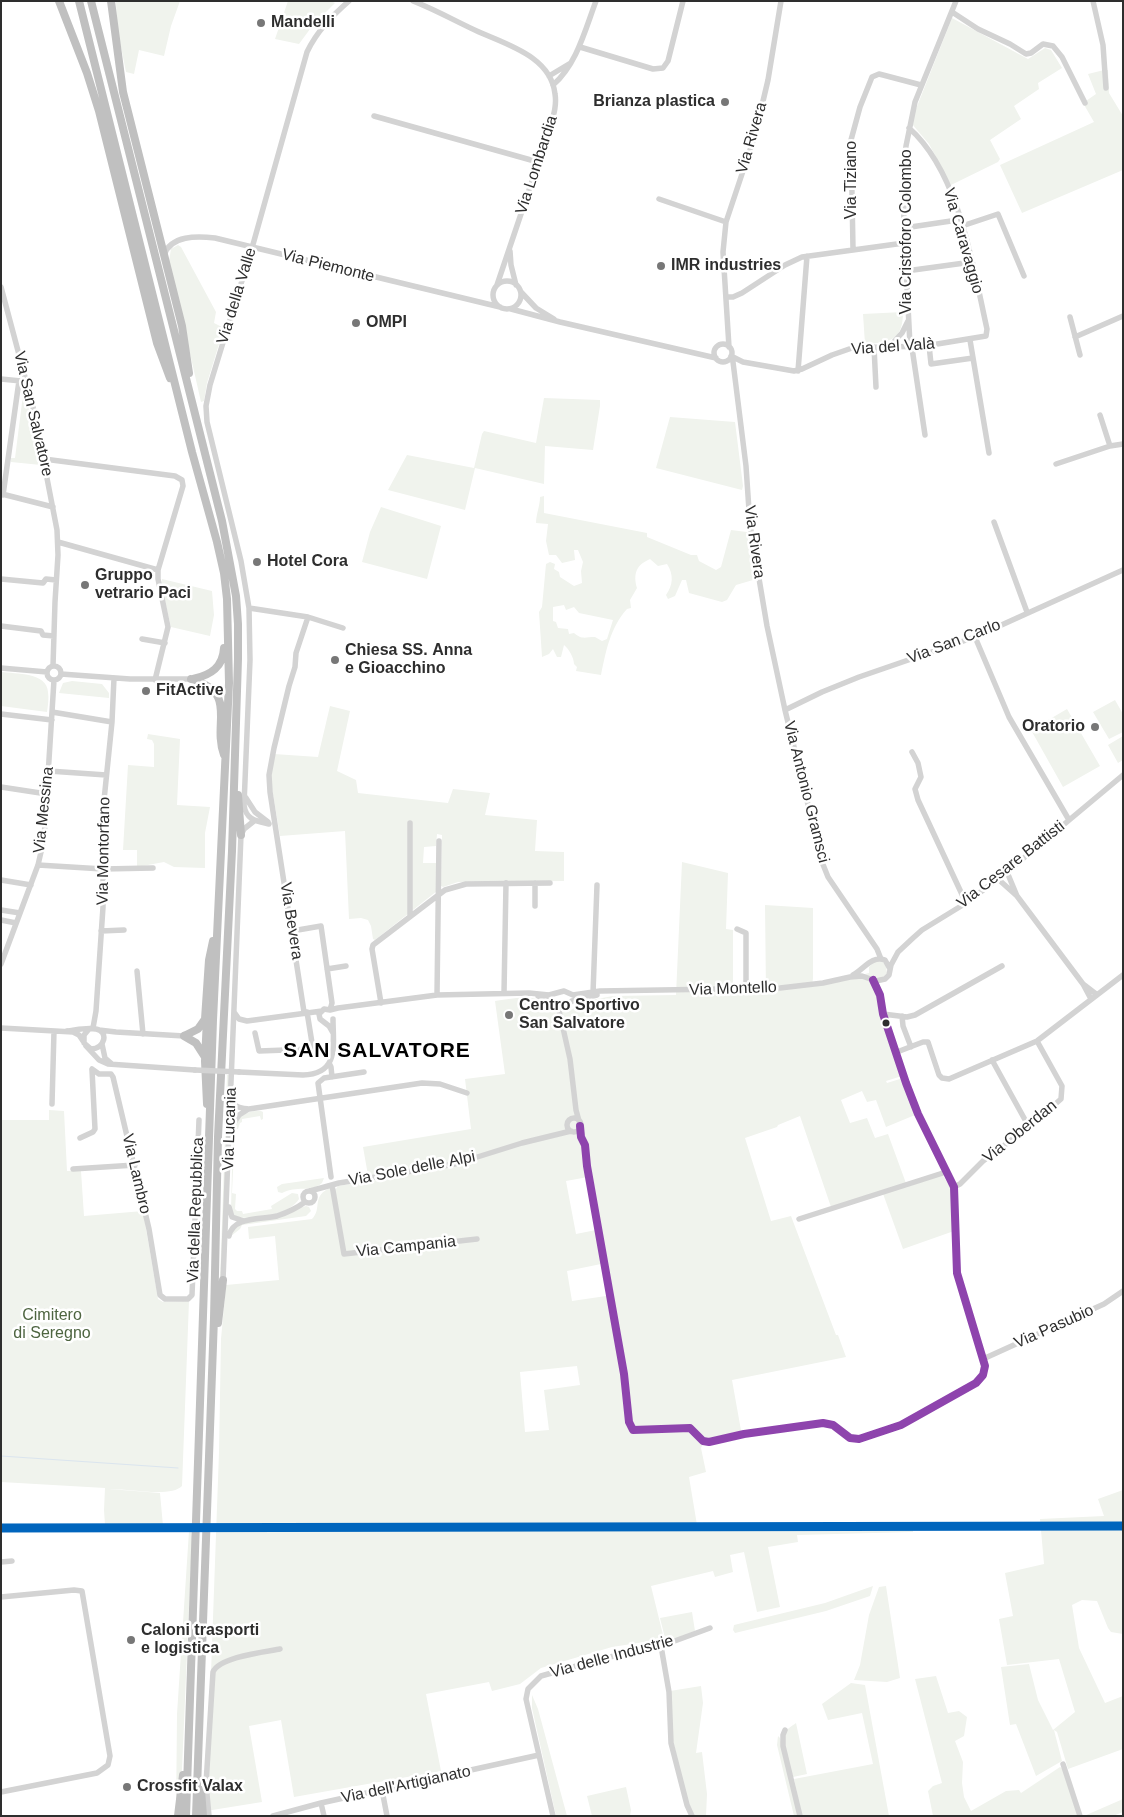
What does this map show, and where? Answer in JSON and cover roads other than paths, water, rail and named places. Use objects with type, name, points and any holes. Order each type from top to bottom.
[{"type":"highway","points":[[59,1],[94,92],[157,343],[182,411]]},
{"type":"highway","points":[[80,1],[224,572],[228,622],[229,683],[217,932],[186,1816]]},
{"type":"highway","points":[[91,1],[222,521],[236,596],[238,650],[227,968],[218,1137],[196,1816]]},
{"type":"highway","points":[[111,1],[123,92],[186,344],[193,405]]},
{"type":"highway","points":[[191,679],[213,672],[219,665],[223,656],[224,628],[228,622]]},
{"type":"highway","points":[[191,679],[204,683],[218,696],[221,706],[220,744],[225,757]]},
{"type":"highway","points":[[234,762],[241,835]]},
{"type":"highway","points":[[211,1125],[207,1102],[205,1057],[210,955],[217,932]]},
{"type":"highway","points":[[184,1036],[198,1029],[207,1013]]},
{"type":"highway","points":[[184,1036],[200,1047],[205,1057]]},
{"type":"highway","points":[[211,1392],[216,1373],[218,1323],[223,1280]]},
{"type":"highway","points":[[178,1816],[184,1756],[189,1747]]},
{"type":"highway","points":[[198,1747],[203,1816]]},
{"type":"street","name":"Via della Valle","points":[[245,796],[250,660],[249,608],[241,561],[207,422],[206,406],[210,385],[252,248],[307,52],[313,39],[321,29],[349,1]]},
{"type":"street","points":[[413,1],[523,51],[542,66],[553,85],[563,77],[580,47],[596,1]]},
{"type":"street","points":[[580,47],[653,69],[662,68],[668,61],[683,1]]},
{"type":"street","name":"Via Rivera","points":[[730,347],[723,252],[726,222],[755,135],[768,80],[781,1]]},
{"type":"street","name":"Via Cristoforo Colombo","points":[[890,346],[902,333],[909,319],[904,244],[903,171],[909,128],[921,85],[956,1]]},
{"type":"street","points":[[1092,1],[1103,45],[1106,88]]},
{"type":"street","points":[[952,12],[978,29],[1026,54],[1032,53],[1043,44],[1053,46],[1068,67],[1085,103]]},
{"type":"street","points":[[549,76],[571,62]]},
{"type":"street","name":"Via Tiziano","points":[[853,249],[851,140],[860,108],[872,77],[879,74],[921,85]]},
{"type":"street","name":"Via Lombardia","points":[[497,285],[507,265],[511,244],[555,108],[556,95],[553,85]]},
{"type":"street","points":[[374,116],[538,162]]},
{"type":"street","name":"Via Caravaggio","points":[[909,128],[926,147],[940,168],[951,191],[972,262],[987,329],[986,335]]},
{"type":"street","points":[[659,199],[726,222]]},
{"type":"street","points":[[962,226],[998,214],[1024,276]]},
{"type":"street","points":[[904,228],[950,221]]},
{"type":"street","points":[[160,236],[167,241],[175,242]]},
{"type":"street","name":"Via Piemonte","points":[[175,242],[198,236],[215,238],[500,307]]},
{"type":"street","points":[[164,255],[175,242]]},
{"type":"street","points":[[726,297],[742,293],[790,262],[807,256],[904,244]]},
{"type":"street","points":[[731,357],[743,362],[798,371],[807,256]]},
{"type":"street","points":[[906,271],[972,262]]},
{"type":"street","name":"Via Lombardia","points":[[507,265],[516,284]]},
{"type":"street","points":[[482,303],[488,300],[497,285],[504,281],[516,284],[536,308],[560,322]]},
{"type":"street","name":"Via San Salvatore","points":[[1,287],[26,380],[44,459],[58,542]]},
{"type":"street","points":[[511,309],[518,304],[521,292]]},
{"type":"street","points":[[493,294],[494,302],[500,307],[716,358],[733,370],[737,364],[743,362]]},
{"type":"street","points":[[1074,337],[1123,316]]},
{"type":"street","points":[[1070,317],[1080,355]]},
{"type":"street","points":[[909,319],[910,345],[925,435]]},
{"type":"street","points":[[716,358],[714,353],[728,333]]},
{"type":"street","name":"Via del Valà","points":[[798,371],[847,349],[929,345],[970,340],[986,335]]},
{"type":"street","points":[[970,340],[990,453]]},
{"type":"street","points":[[929,345],[931,364],[973,358]]},
{"type":"street","points":[[700,354],[718,346],[730,347],[732,351],[731,357],[723,362]]},
{"type":"street","points":[[874,347],[876,386]]},
{"type":"street","name":"Via Rivera","points":[[731,357],[741,426],[750,525],[767,626],[785,710]]},
{"type":"street","points":[[1,379],[26,380]]},
{"type":"street","points":[[19,381],[2,494],[53,507]]},
{"type":"street","points":[[1100,415],[1110,446]]},
{"type":"street","points":[[1056,464],[1110,446],[1123,444]]},
{"type":"street","points":[[44,459],[175,476],[182,480],[183,486],[158,570],[158,579],[168,627],[155,680]]},
{"type":"street","points":[[994,522],[1028,612]]},
{"type":"street","points":[[54,666],[58,542],[158,570]]},
{"type":"street","name":"Via San Carlo","points":[[785,710],[859,677],[975,637],[1123,570]]},
{"type":"street","points":[[1,578],[43,583],[46,579],[56,580]]},
{"type":"street","points":[[249,608],[308,617],[343,628]]},
{"type":"street","name":"Via Bevera","points":[[255,1033],[259,1051],[313,1049],[292,931],[269,775],[295,667],[296,653],[308,617]]},
{"type":"street","points":[[1,626],[40,631],[43,635],[54,636]]},
{"type":"street","points":[[975,637],[1009,717],[1070,820]]},
{"type":"street","points":[[142,639],[165,644]]},
{"type":"street","points":[[47,672],[49,668],[54,666]]},
{"type":"street","points":[[47,672],[48,677],[54,680],[60,678],[59,668],[54,666]]},
{"type":"street","points":[[1,668],[47,672]]},
{"type":"street","points":[[61,674],[155,680],[191,679]]},
{"type":"street","name":"Via Montorfano","points":[[95,1028],[104,870],[103,810],[112,722],[114,678]]},
{"type":"street","name":"Via Messina","points":[[1,964],[38,865],[44,839],[54,680]]},
{"type":"street","name":"Via Antonio Gramsci","points":[[785,710],[822,862],[828,877],[877,949],[879,959]]},
{"type":"street","points":[[52,712],[112,722]]},
{"type":"street","points":[[1,714],[52,720]]},
{"type":"street","points":[[912,752],[918,764],[921,777],[915,789],[918,800],[966,903]]},
{"type":"street","points":[[49,771],[106,775]]},
{"type":"street","name":"Via Cesare Battisti","points":[[879,959],[898,952],[922,930],[966,903],[998,879],[1123,775]]},
{"type":"street","points":[[1,787],[47,794]]},
{"type":"street","points":[[245,796],[255,812],[277,829]]},
{"type":"street","points":[[245,796],[245,811],[254,821],[270,824]]},
{"type":"street","points":[[241,835],[244,829],[254,821],[255,812]]},
{"type":"street","points":[[410,823],[410,916]]},
{"type":"street","name":"Via Lucania","points":[[223,1280],[241,835]]},
{"type":"street","points":[[438,995],[439,841]]},
{"type":"street","points":[[38,865],[104,870],[153,868]]},
{"type":"street","points":[[1007,872],[1017,896]]},
{"type":"street","points":[[998,879],[1017,896],[1083,984],[1091,999]]},
{"type":"street","points":[[1,880],[31,885]]},
{"type":"street","points":[[504,993],[506,883]]},
{"type":"street","points":[[535,883],[535,906]]},
{"type":"street","points":[[381,1003],[372,947],[439,894],[461,885],[550,883]]},
{"type":"street","points":[[594,992],[597,885]]},
{"type":"street","points":[[1,910],[20,913]]},
{"type":"street","points":[[4,921],[11,919],[12,912]]},
{"type":"street","points":[[4,921],[16,923]]},
{"type":"street","points":[[68,1031],[76,1033],[99,1060],[114,1064],[311,1075],[329,1064],[334,1052],[333,1018],[330,1010],[332,1002],[321,926],[292,931]]},
{"type":"street","points":[[738,929],[746,933],[746,989]]},
{"type":"street","points":[[101,932],[124,930]]},
{"type":"street","name":"Via Cesare Battisti","points":[[890,969],[898,952]]},
{"type":"street","points":[[556,994],[554,999],[565,1033],[581,1137],[585,1145],[587,1166],[624,1374],[629,1422],[633,1430],[690,1428],[703,1441],[709,1442],[744,1434],[823,1423],[833,1425],[850,1438],[859,1439],[901,1425],[980,1380],[985,1372],[958,1273],[954,1187],[918,1114],[883,1014],[880,995],[882,981],[889,975],[890,969],[887,963],[879,959],[868,964],[867,972],[880,995]]},
{"type":"street","name":"Via Montello","points":[[850,976],[868,964]]},
{"type":"street","points":[[327,969],[346,966]]},
{"type":"street","points":[[883,1014],[915,1015],[1002,966]]},
{"type":"street","points":[[137,971],[142,1034]]},
{"type":"street","points":[[897,1052],[923,1042],[928,1042],[939,1075],[949,1079],[1037,1041],[1123,975]]},
{"type":"street","name":"Via Montello","points":[[568,993],[573,995],[616,991],[746,989],[810,985],[850,976],[872,979]]},
{"type":"street","points":[[872,979],[882,981]]},
{"type":"street","points":[[1083,984],[1096,994]]},
{"type":"street","points":[[234,1012],[239,1019],[247,1021],[307,1012],[320,1014],[326,1009],[438,995],[504,993],[549,995],[561,991],[568,993],[571,999],[565,1033]]},
{"type":"street","name":"Via Montello","points":[[570,1003],[616,991]]},
{"type":"street","name":"Via Montello","points":[[570,1003],[594,992]]},
{"type":"street","points":[[529,993],[556,1005],[570,1003]]},
{"type":"street","points":[[332,1002],[340,1008]]},
{"type":"street","points":[[326,1023],[333,1018],[340,1008]]},
{"type":"street","points":[[320,1014],[321,1021],[326,1023],[334,1033]]},
{"type":"street","points":[[902,1016],[903,1026],[911,1047]]},
{"type":"street","points":[[232,1062],[238,1028],[247,1021]]},
{"type":"street","points":[[1,1028],[68,1031],[95,1028],[116,1032],[184,1036]]},
{"type":"street","points":[[95,1028],[103,1034],[105,1058],[114,1064]]},
{"type":"street","points":[[85,1043],[85,1033],[95,1028]]},
{"type":"street","points":[[52,1104],[54,1031]]},
{"type":"street","points":[[85,1043],[95,1049],[116,1032]]},
{"type":"street","name":"Via Oberdan","points":[[954,1187],[960,1184],[982,1161],[1029,1127],[1058,1102],[1062,1095],[1062,1086],[1037,1041]]},
{"type":"street","points":[[992,1060],[1029,1127]]},
{"type":"street","points":[[329,1064],[332,1077]]},
{"type":"street","name":"Via Lambro","points":[[80,1138],[93,1132],[95,1129],[92,1068],[97,1073],[111,1074],[149,1229],[160,1295]]},
{"type":"street","points":[[331,1177],[319,1098],[319,1080],[364,1072]]},
{"type":"street","points":[[232,1081],[235,1105],[240,1108],[249,1109],[422,1083],[440,1084],[467,1093]]},
{"type":"street","points":[[549,1138],[562,1131],[572,1114],[575,1103]]},
{"type":"street","points":[[244,1221],[235,1219],[230,1214],[231,1171],[229,1159],[233,1124],[238,1115],[249,1109]]},
{"type":"street","points":[[568,1122],[574,1118],[580,1123]]},
{"type":"street","name":"Via della Repubblica","points":[[160,1295],[165,1299],[188,1299],[192,1295],[199,1120]]},
{"type":"street","points":[[568,1122],[568,1128],[581,1137]]},
{"type":"street","points":[[572,1131],[578,1130],[580,1123]]},
{"type":"street","name":"Via Sole delle Alpi","points":[[244,1221],[270,1217],[289,1211],[304,1200],[305,1193],[310,1191],[332,1185],[455,1164],[522,1143],[572,1131]]},
{"type":"street","points":[[73,1169],[134,1165]]},
{"type":"street","points":[[798,1219],[946,1172]]},
{"type":"street","name":"Via Sole delle Alpi","points":[[304,1200],[312,1203],[320,1192],[332,1185]]},
{"type":"street","name":"Via Campania","points":[[332,1185],[344,1254],[477,1239]]},
{"type":"street","points":[[310,1191],[314,1194],[315,1199]]},
{"type":"street","points":[[223,1280],[227,1267],[230,1231],[235,1225],[244,1221]]},
{"type":"street","name":"Via Pasubio","points":[[983,1359],[1104,1304],[1123,1291]]},
{"type":"street","points":[[1,1562],[12,1561]]},
{"type":"street","points":[[1,1597],[78,1590],[82,1592],[110,1756],[108,1765],[97,1773],[1,1792]]},
{"type":"street","name":"Via delle Industrie","points":[[553,1816],[526,1700],[528,1689],[533,1683],[541,1676],[605,1658],[661,1646],[712,1628]]},
{"type":"street","points":[[661,1646],[669,1692],[672,1743],[687,1805],[692,1816]]},
{"type":"street","points":[[209,1816],[207,1771],[213,1672],[215,1668],[226,1661],[280,1649]]},
{"type":"street","points":[[785,1730],[783,1746],[800,1816]]},
{"type":"street","name":"Via dell'Artigianato","points":[[273,1816],[321,1803],[539,1755]]},
{"type":"street","points":[[1063,1764],[1080,1816]]},
{"type":"street","points":[[382,1790],[387,1816]]},
{"type":"street","points":[[321,1803],[324,1816]]},
{"type":"waterway","points":[[1,1456],[178,1468]]},
{"type":"place","name":"Mandelli","points":[[261,23]]},
{"type":"place","name":"Brianza plastica","points":[[725,102]]},
{"type":"place","name":"IMR industries","points":[[661,266]]},
{"type":"place","name":"OMPI","points":[[356,323]]},
{"type":"place","name":"Hotel Cora","points":[[257,562]]},
{"type":"place","name":"Gruppo vetrario Paci","points":[[85,585]]},
{"type":"place","name":"Chiesa SS. Anna e Gioacchino","points":[[335,660]]},
{"type":"place","name":"FitActive","points":[[146,691]]},
{"type":"place","name":"Oratorio","points":[[1095,727]]},
{"type":"place","name":"Centro Sportivo San Salvatore","points":[[509,1015]]},
{"type":"place","name":"Caloni trasporti e logistica","points":[[131,1640]]},
{"type":"place","name":"Crossfit Valax","points":[[127,1787]]},
{"type":"district","name":"SAN SALVATORE","points":[[377,1051]]},
{"type":"park label","name":"Cimitero di Seregno","points":[[52,1325]]}]
